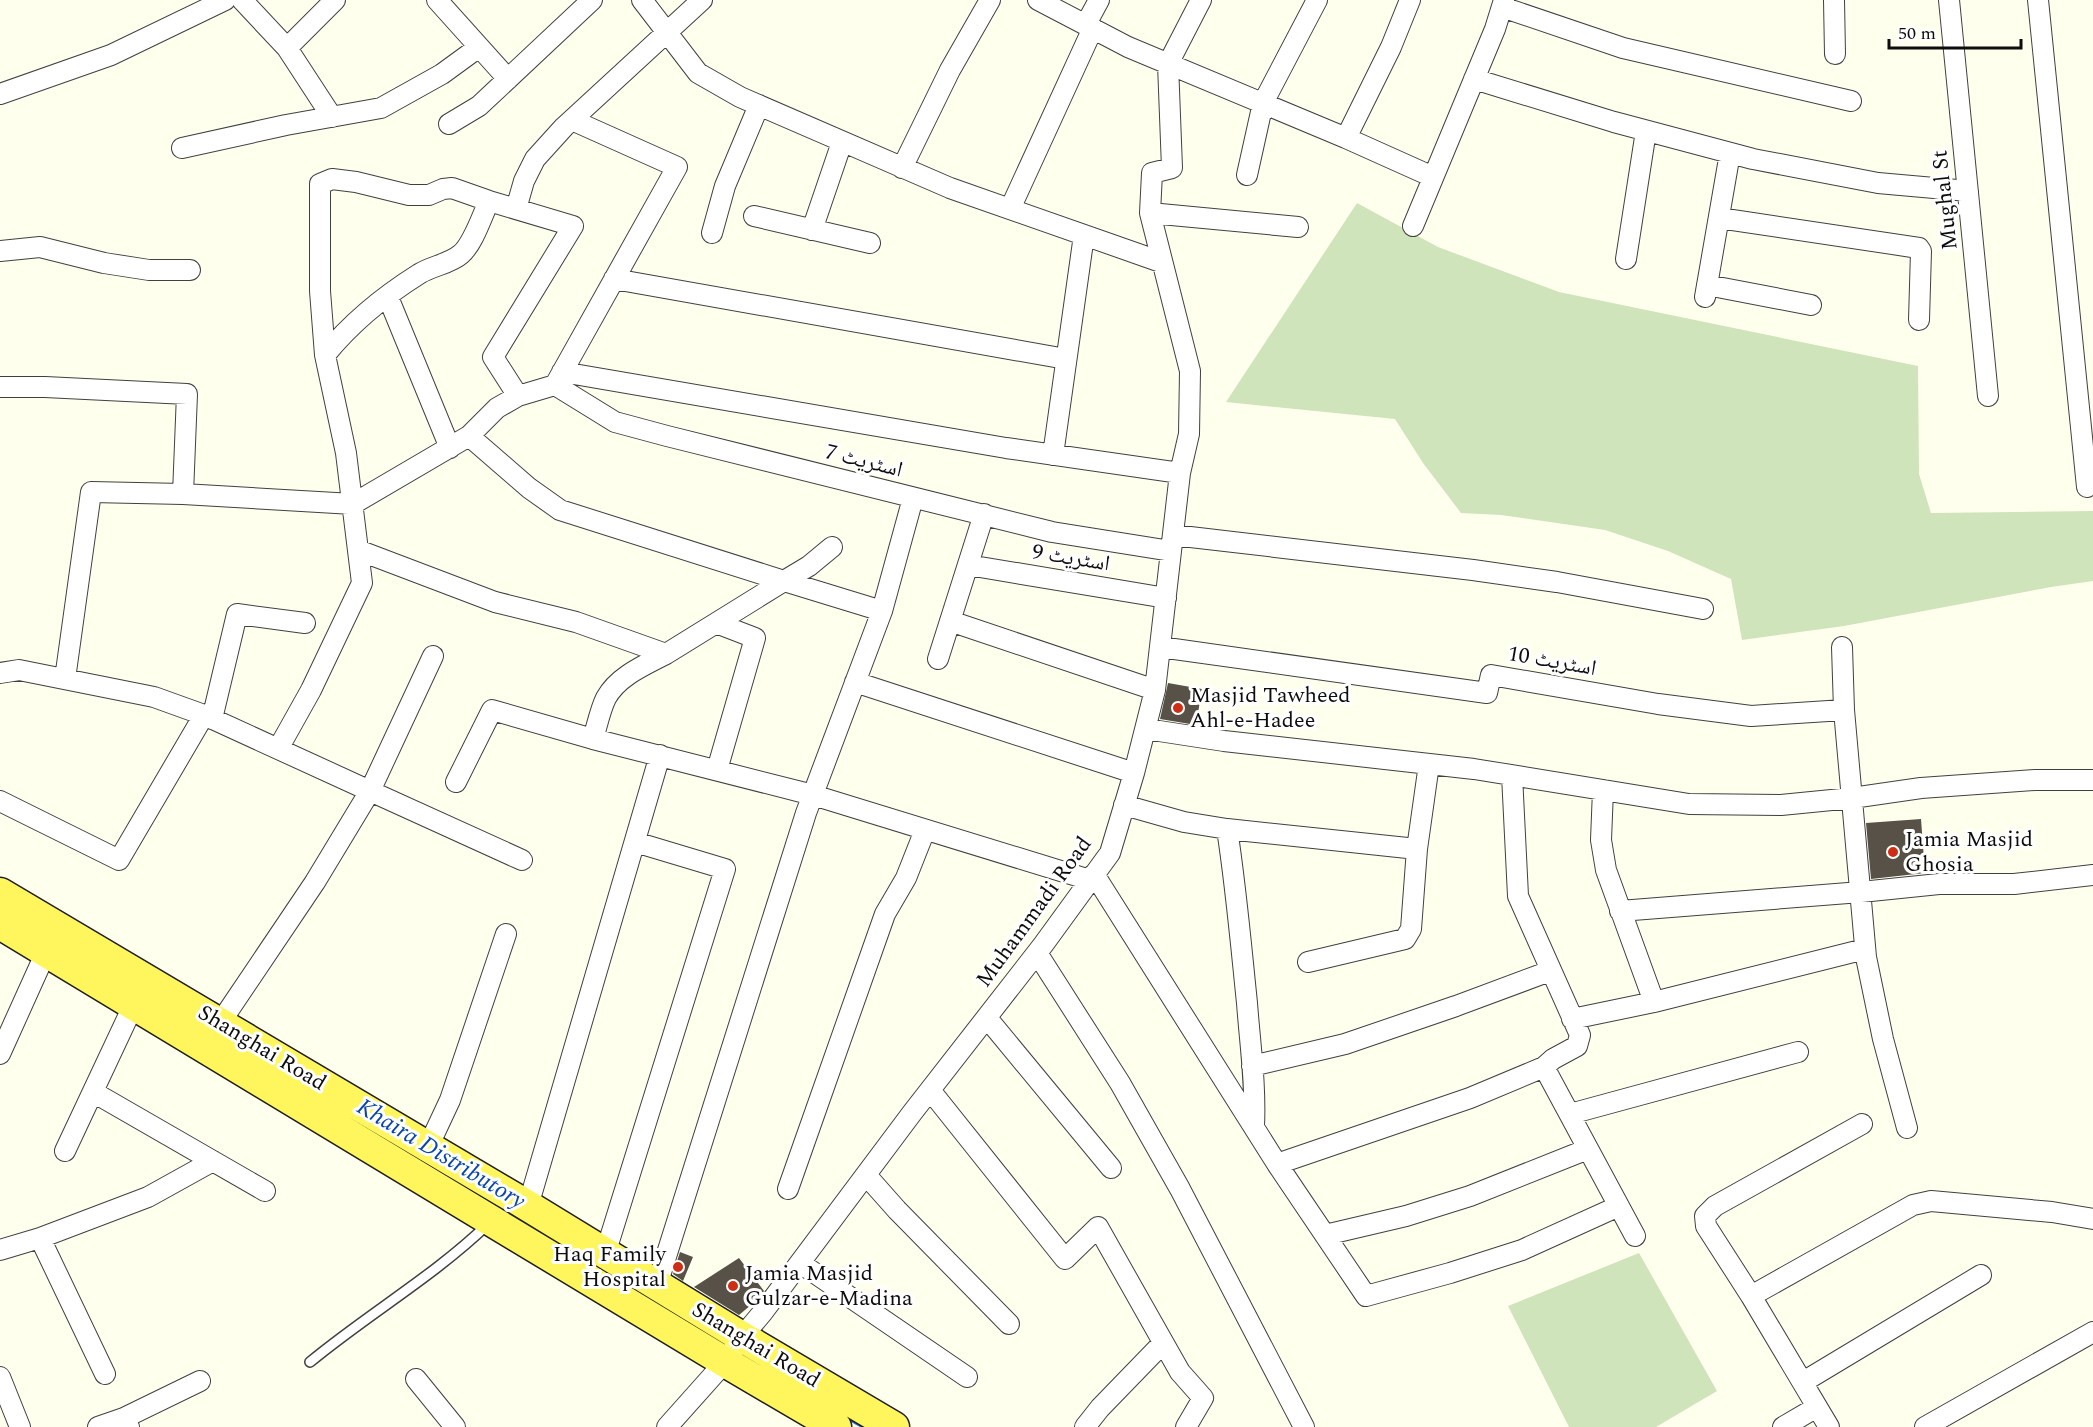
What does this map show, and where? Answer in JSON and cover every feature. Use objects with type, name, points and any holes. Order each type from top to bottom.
[{"type":"main road","name":"Shanghai Road","points":[[0,893],[428,1146],[657,1285],[734,1350],[836,1427]]},
{"type":"main road","name":"Shanghai Road","points":[[0,924],[492,1220],[734,1350],[894,1427]]},
{"type":"street","points":[[0,94],[111,55],[225,0]]},
{"type":"street","points":[[242,0],[287,48],[332,117]]},
{"type":"street","points":[[287,48],[335,0]]},
{"type":"street","points":[[438,0],[508,80]]},
{"type":"street","points":[[449,124],[479,106],[592,0]]},
{"type":"street","points":[[642,0],[698,73],[740,97],[950,188],[1161,262]]},
{"type":"street","points":[[516,209],[524,181],[535,159],[572,120],[702,0]]},
{"type":"street","points":[[902,168],[950,70],[990,0]]},
{"type":"street","points":[[1040,0],[1128,47],[1433,177]]},
{"type":"street","points":[[1010,209],[1090,26],[1099,0]]},
{"type":"street","points":[[1168,64],[1201,0]]},
{"type":"street","points":[[1247,175],[1263,104],[1317,0]]},
{"type":"street","points":[[1346,138],[1391,47],[1410,0]]},
{"type":"street","points":[[1834,0],[1835,54]]},
{"type":"street","name":"Mughal St","points":[[1949,0],[1988,396]]},
{"type":"street","points":[[2038,0],[2087,487]]},
{"type":"street","points":[[1413,226],[1503,4],[1623,48],[1851,101]]},
{"type":"street","points":[[182,148],[381,108],[442,74],[479,47]]},
{"type":"street","name":"Muhammadi Road","points":[[668,1427],[734,1350],[930,1090],[1037,953],[1110,853],[1134,773],[1155,690],[1180,472],[1189,434],[1190,371],[1150,213],[1152,173],[1172,168],[1168,64]]},
{"type":"street","points":[[1474,79],[1646,131],[1753,159],[1878,183],[1968,190]]},
{"type":"street","points":[[712,233],[725,186],[759,105]]},
{"type":"street","points":[[559,379],[676,167],[572,120]]},
{"type":"street","points":[[1626,259],[1646,131]]},
{"type":"street","points":[[812,230],[842,142]]},
{"type":"street","points":[[1730,153],[1706,291],[1811,305]]},
{"type":"street","points":[[278,749],[311,690],[362,583],[346,453],[325,355],[320,291],[320,184],[332,179],[344,180],[409,195],[429,195],[452,188],[573,226],[493,357],[518,396]]},
{"type":"street","points":[[325,355],[339,337],[361,316],[420,273],[460,254],[471,239],[489,201]]},
{"type":"street","points":[[1150,213],[1298,227]]},
{"type":"street","points":[[754,216],[870,243]]},
{"type":"street","points":[[1719,218],[1919,248],[1921,251],[1919,320]]},
{"type":"street","points":[[1053,455],[1084,235]]},
{"type":"street","points":[[0,251],[39,247],[104,263],[149,270],[190,270]]},
{"type":"street","points":[[614,279],[1066,359]]},
{"type":"street","points":[[388,297],[450,448]]},
{"type":"street","points":[[65,679],[91,492],[183,494],[352,504],[469,436],[497,408],[518,396],[559,379],[1053,455],[1180,472]]},
{"type":"street","name":"اسٹریٹ 7","points":[[559,379],[615,422],[1052,532],[1172,543],[1230,543],[1352,555],[1557,582],[1703,609]]},
{"type":"street","points":[[0,387],[187,394],[183,494]]},
{"type":"street","points":[[469,436],[529,489],[560,510],[882,611]]},
{"type":"street","points":[[657,1285],[813,795],[882,611],[913,498]]},
{"type":"street","points":[[938,659],[984,514]]},
{"type":"street","points":[[592,739],[606,699],[616,685],[637,669],[666,654],[809,566],[832,547]]},
{"type":"street","points":[[358,550],[495,602],[576,622],[666,654]]},
{"type":"street","name":"اسٹریٹ 9","points":[[968,565],[1166,598]]},
{"type":"street","points":[[0,801],[119,860],[208,717],[237,614],[305,623]]},
{"type":"street","points":[[950,621],[1155,690]]},
{"type":"street","points":[[716,623],[755,638],[717,770]]},
{"type":"street","name":"اسٹریٹ 10","points":[[1160,647],[1487,693],[1491,675],[1658,704],[1751,716],[1844,710]]},
{"type":"street","points":[[1842,647],[1844,710],[1865,949],[1883,1039],[1907,1128]]},
{"type":"street","points":[[220,1023],[315,882],[370,790],[433,656]]},
{"type":"street","points":[[0,673],[20,670],[154,697],[208,717],[522,860]]},
{"type":"street","points":[[855,682],[1134,773]]},
{"type":"street","points":[[456,782],[492,710],[592,739],[813,795],[925,830],[1092,877],[1277,1164],[1366,1296],[1522,1250],[1619,1206]]},
{"type":"street","points":[[1146,729],[1224,741],[1512,775],[1689,804],[1781,805],[1932,787],[2035,780],[2093,780]]},
{"type":"street","points":[[528,1206],[660,756]]},
{"type":"street","points":[[1308,962],[1405,939],[1411,929],[1417,849],[1428,764]]},
{"type":"street","points":[[1277,1164],[1470,1098],[1545,1067],[1553,1059],[1577,1046],[1580,1035],[1518,896],[1512,775]]},
{"type":"street","points":[[1603,790],[1601,840],[1605,870],[1654,1002]]},
{"type":"street","points":[[1124,805],[1184,822],[1227,829],[1417,849]]},
{"type":"street","points":[[1227,829],[1236,887],[1255,1103],[1254,1126]]},
{"type":"street","points":[[788,1189],[885,914],[906,878],[925,830]]},
{"type":"street","points":[[605,1254],[725,869],[635,842]]},
{"type":"street","points":[[1620,911],[1939,884],[2014,884],[2093,874]]},
{"type":"street","points":[[428,1146],[450,1100],[506,934]]},
{"type":"street","points":[[1572,1019],[1654,1002],[1865,949]]},
{"type":"street","points":[[0,1054],[46,952]]},
{"type":"street","points":[[1037,953],[1120,1083],[1180,1189],[1304,1427]]},
{"type":"street","points":[[1252,1066],[1345,1044],[1550,971]]},
{"type":"street","points":[[65,1151],[134,1004]]},
{"type":"street","points":[[987,1018],[1111,1168]]},
{"type":"street","points":[[1570,1114],[1798,1052]]},
{"type":"street","points":[[1545,1067],[1635,1236]]},
{"type":"street","points":[[930,1090],[1065,1259],[1098,1227],[1180,1372],[1203,1398],[1186,1427]]},
{"type":"street","points":[[93,1092],[265,1191]]},
{"type":"street","points":[[1829,1427],[1752,1296],[1706,1226],[1705,1216],[1715,1206],[1862,1124]]},
{"type":"street","points":[[1325,1235],[1406,1216],[1470,1196],[1588,1149]]},
{"type":"street","points":[[0,1250],[40,1238],[148,1197],[213,1161]]},
{"type":"street","points":[[866,1175],[897,1210],[1009,1324]]},
{"type":"street","points":[[1752,1296],[1913,1205],[1931,1201],[2052,1212],[2093,1219]]},
{"type":"street","points":[[40,1238],[105,1374]]},
{"type":"street","points":[[800,1263],[967,1377]]},
{"type":"street","points":[[1803,1382],[1981,1275]]},
{"type":"street","points":[[1925,1427],[2093,1332]]},
{"type":"street","points":[[1085,1427],[1100,1408],[1163,1343]]},
{"type":"street","points":[[0,1377],[20,1427]]},
{"type":"street","points":[[416,1379],[455,1427]]},
{"type":"street","points":[[98,1427],[127,1422],[200,1381]]},
{"type":"street","points":[[1783,1427],[1817,1407]]},
{"type":"lane","points":[[310,1362],[443,1264],[492,1220]]},
{"type":"green space","points":[[1357,203],[1438,247],[1559,292],[1918,366],[1919,474],[1931,513],[2093,511],[2093,581],[1844,626],[1742,640],[1731,579],[1668,551],[1605,530],[1501,515],[1461,513],[1423,463],[1395,419],[1226,402]]},
{"type":"green space","points":[[1639,1253],[1717,1391],[1656,1427],[1569,1427],[1508,1306]]},
{"type":"building","name":"Masjid Tawheed Ahl-e-Hadee","points":[[1168,683],[1202,689],[1196,725],[1160,719]]},
{"type":"building","name":"Jamia Masjid Ghosia","points":[[1921,819],[1925,873],[1871,879],[1866,823]]},
{"type":"building","points":[[680,1252],[693,1257],[683,1281],[673,1274]]},
{"type":"building","name":"Jamia Masjid Gulzar-e-Madina","points":[[739,1258],[764,1291],[739,1315],[694,1287]]},
{"type":"waterway","name":"Khaira Distributory","points":[[665,1308],[724,1343]]},
{"type":"waterway","name":"Khaira Distributory","points":[[840,1413],[865,1427]]},
{"type":"place","name":"Masjid Tawheed Ahl-e-Hadee","points":[[1178,708]]},
{"type":"place","name":"Jamia Masjid Ghosia","points":[[1893,852]]},
{"type":"place","name":"Haq Family Hospital","points":[[678,1267]]},
{"type":"place","name":"Jamia Masjid Gulzar-e-Madina","points":[[733,1286]]}]
